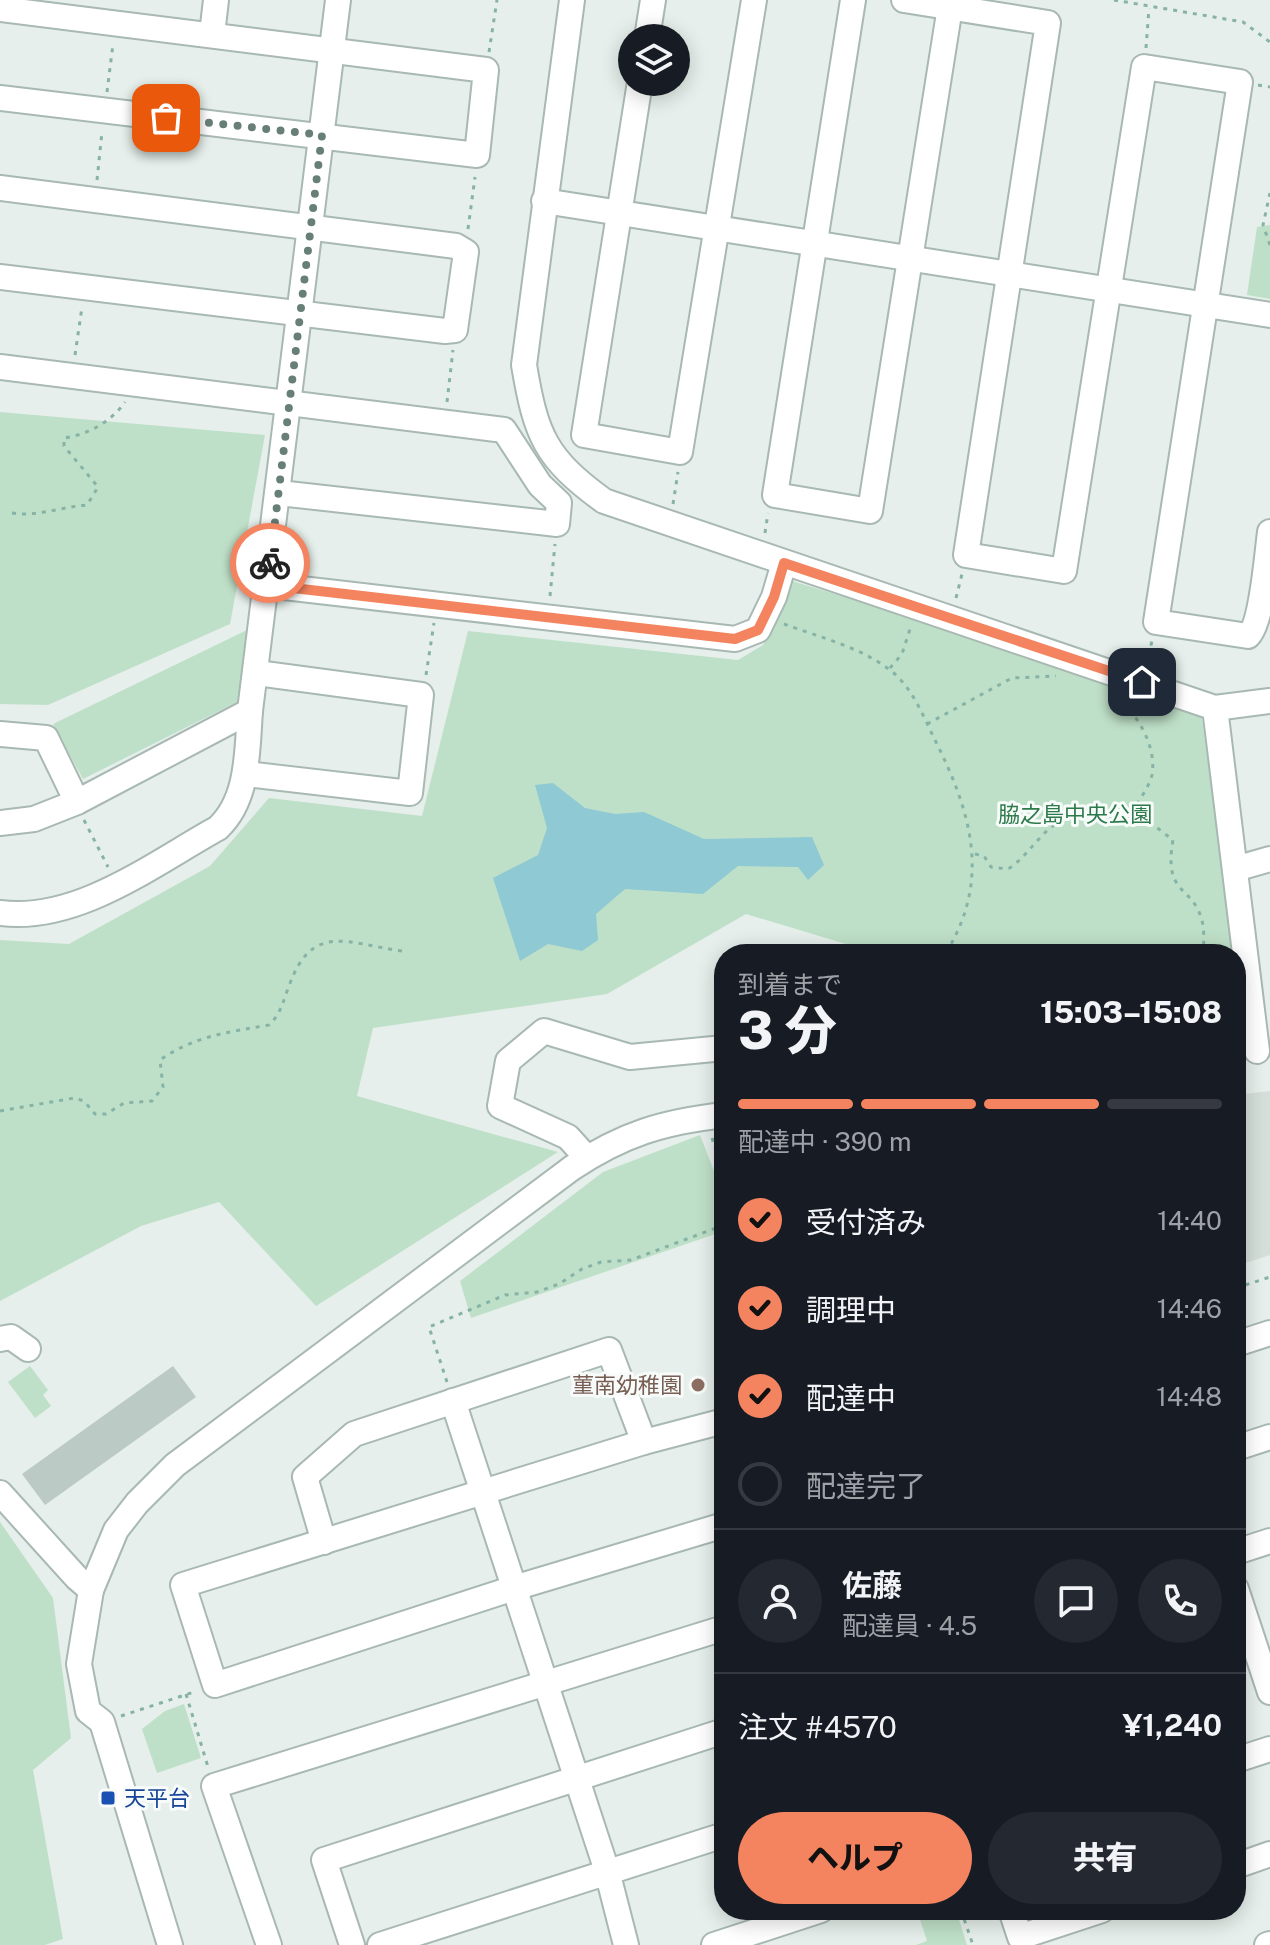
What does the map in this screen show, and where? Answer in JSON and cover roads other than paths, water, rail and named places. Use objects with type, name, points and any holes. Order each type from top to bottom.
[{"type":"street","points":[[212,34],[216,0]]},
{"type":"street","points":[[0,913],[41,915],[116,884],[218,828],[230,817],[246,774],[250,711],[338,0]]},
{"type":"street","points":[[572,0],[524,365],[532,414],[547,448],[571,477],[604,501],[1215,708],[1270,701]]},
{"type":"street","points":[[649,24],[653,0]]},
{"type":"street","points":[[638,96],[584,435],[680,452],[754,0]]},
{"type":"street","points":[[853,0],[775,495],[870,511],[950,7]]},
{"type":"street","points":[[904,0],[1048,23],[966,555],[1064,571],[1144,67],[1240,82],[1156,622],[1248,636],[1254,631],[1257,617],[1270,532]]},
{"type":"street","points":[[0,9],[486,70],[477,155],[0,98]]},
{"type":"street","points":[[0,188],[311,225],[456,246],[466,252],[455,330],[301,315],[0,277]]},
{"type":"street","points":[[544,201],[1270,315]]},
{"type":"street","points":[[0,367],[504,430],[540,485],[559,503],[557,524],[279,493]]},
{"type":"street","points":[[267,585],[735,639],[758,630],[765,617],[773,559]]},
{"type":"street","points":[[246,774],[410,793],[421,695],[257,673]]},
{"type":"street","points":[[1215,708],[1243,944]]},
{"type":"street","points":[[0,823],[34,819],[77,802],[250,711]]},
{"type":"street","points":[[0,734],[46,738],[77,802]]},
{"type":"street","points":[[1235,869],[1270,859]]},
{"type":"street","points":[[1235,869],[1270,875]]},
{"type":"street","points":[[1246,975],[1254,1052]]},
{"type":"street","points":[[587,1158],[568,1137],[500,1106],[508,1061],[544,1031],[630,1057],[714,1049]]},
{"type":"street","points":[[170,1945],[102,1722],[88,1711],[79,1664],[91,1590],[116,1530],[137,1503],[175,1465],[587,1158],[615,1141],[661,1124],[714,1116]]},
{"type":"street","points":[[1246,1341],[1270,1333]]},
{"type":"street","points":[[0,1339],[11,1337],[28,1349]]},
{"type":"street","points":[[324,1542],[305,1477],[354,1434],[609,1350],[644,1442]]},
{"type":"street","points":[[453,1401],[607,1871],[626,1945]]},
{"type":"street","points":[[714,1424],[644,1442],[183,1585],[215,1685],[514,1588],[714,1528]]},
{"type":"street","points":[[1246,1445],[1270,1437]]},
{"type":"street","points":[[0,1493],[91,1590]]},
{"type":"street","points":[[1246,1549],[1270,1541]]},
{"type":"street","points":[[1246,1623],[1270,1692]]},
{"type":"street","points":[[269,1945],[214,1786],[544,1681],[714,1631]]},
{"type":"street","points":[[352,1945],[324,1860],[714,1734]]},
{"type":"street","points":[[1246,1757],[1270,1749]]},
{"type":"street","points":[[380,1945],[714,1838]]},
{"type":"street","points":[[1246,1862],[1270,1854]]},
{"type":"street","points":[[714,1945],[790,1920]]},
{"type":"street","points":[[1014,1920],[1020,1937],[1072,1920]]},
{"type":"water","points":[[553,783],[585,808],[615,814],[644,812],[704,839],[812,837],[824,865],[808,880],[798,867],[738,866],[703,894],[625,889],[596,914],[598,940],[582,951],[548,944],[520,961],[493,878],[538,855],[547,828],[535,785]]},
{"type":"place","name":"菫南幼稚園","points":[[698,1385]]},
{"type":"place","name":"天平台","points":[[108,1798]]},
{"type":"park label","name":"脇之島中央公園","points":[[1075,814]]}]
